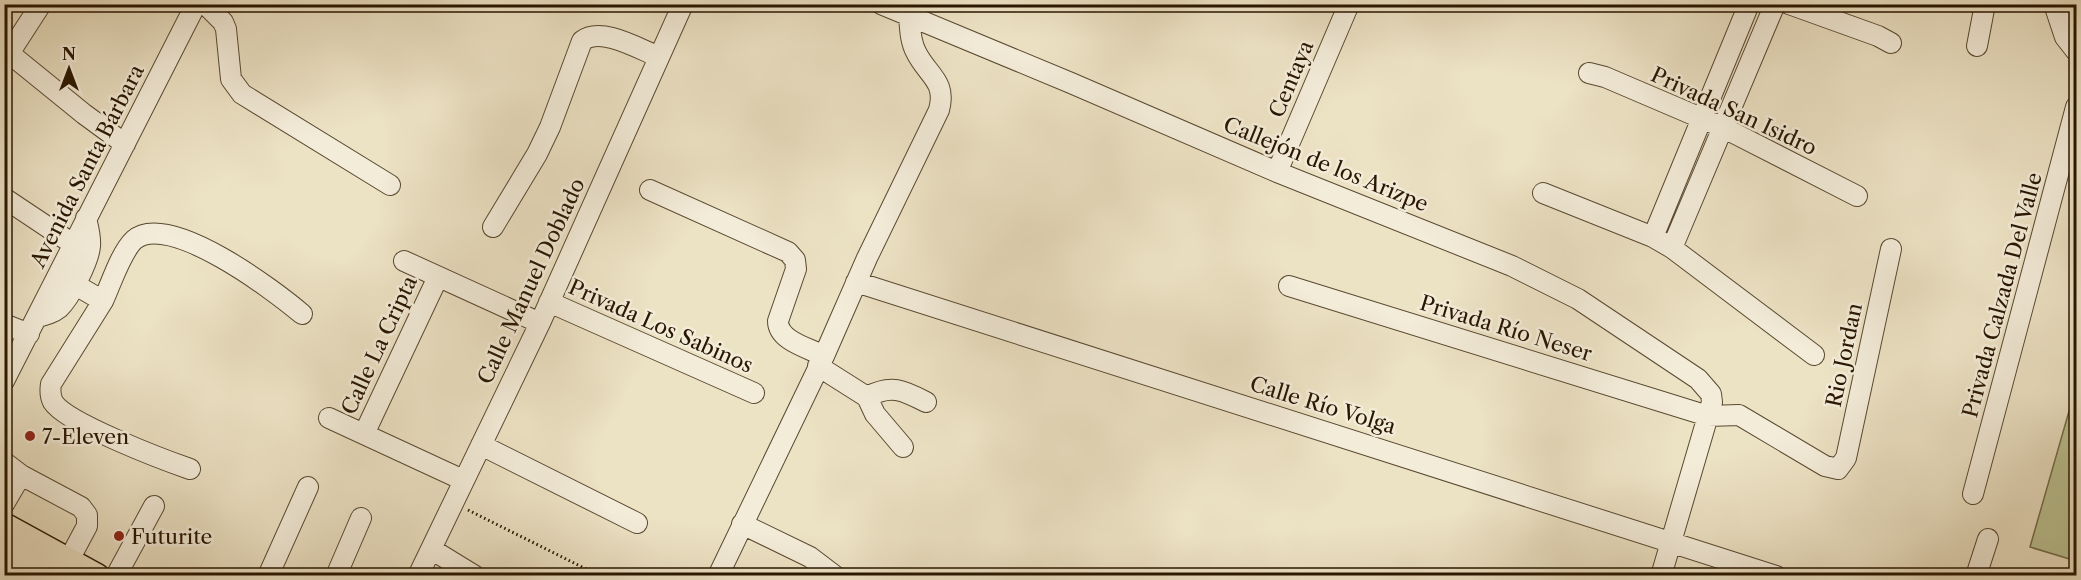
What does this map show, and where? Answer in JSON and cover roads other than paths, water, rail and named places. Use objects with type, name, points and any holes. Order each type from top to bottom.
[{"type":"main road","points":[[4,525],[61,570]]},
{"type":"main road","points":[[4,551],[61,570],[97,576]]},
{"type":"street","points":[[41,4],[7,50],[84,114],[125,144]]},
{"type":"street","name":"Avenida Santa Bárbara","points":[[4,381],[196,4]]},
{"type":"street","points":[[205,4],[223,22],[226,29],[231,78],[243,94],[390,185]]},
{"type":"street","name":"Calle Manuel Doblado","points":[[418,576],[540,323],[683,4]]},
{"type":"street","name":"Callejón de los Arizpe","points":[[881,4],[1277,172],[1512,267],[1578,299],[1698,379],[1711,394],[1712,402],[1661,576]]},
{"type":"street","name":"Centaya","points":[[1277,172],[1349,4]]},
{"type":"street","points":[[1653,237],[1749,4]]},
{"type":"street","points":[[1672,248],[1775,4]]},
{"type":"street","points":[[1789,4],[1878,36],[1890,43]]},
{"type":"street","points":[[1977,46],[1985,4]]},
{"type":"street","points":[[2054,4],[2071,44]]},
{"type":"street","points":[[2071,44],[2073,4]]},
{"type":"street","points":[[718,576],[941,102],[938,83],[916,52],[911,38],[909,15]]},
{"type":"street","points":[[493,227],[537,154],[550,127],[582,41],[592,36],[608,36],[659,57]]},
{"type":"street","name":"Privada San Isidro","points":[[1589,73],[1605,77],[1703,118],[1857,196]]},
{"type":"street","name":"Privada Calzada Del Valle","points":[[1973,494],[2076,107]]},
{"type":"street","points":[[650,190],[788,252],[795,260],[796,269],[778,321],[778,328],[783,335],[867,397],[875,414],[903,447]]},
{"type":"street","points":[[1543,193],[1653,237],[1672,248],[1814,355]]},
{"type":"street","points":[[4,198],[74,244]]},
{"type":"street","points":[[4,324],[33,325],[60,307],[67,298],[89,252],[90,237],[86,218]]},
{"type":"street","points":[[190,470],[120,441],[73,417],[58,408],[52,401],[51,384],[103,301],[128,247],[136,239],[160,232],[187,240],[218,256],[284,299],[302,314]]},
{"type":"street","name":"Rio Jordan","points":[[1838,469],[1846,458],[1891,249]]},
{"type":"street","points":[[404,261],[540,323]]},
{"type":"street","name":"Calle La Cripta","points":[[364,434],[438,277]]},
{"type":"street","name":"Calle Río Volga","points":[[856,282],[1776,576]]},
{"type":"street","points":[[74,284],[103,301]]},
{"type":"street","name":"Privada Río Neser","points":[[1289,286],[1708,416],[1739,415],[1825,466],[1838,469]]},
{"type":"street","name":"Privada Los Sabinos","points":[[549,302],[754,393]]},
{"type":"street","points":[[867,397],[881,389],[902,390],[926,402]]},
{"type":"street","points":[[329,418],[463,480]]},
{"type":"street","points":[[481,445],[636,523]]},
{"type":"street","points":[[4,462],[21,476],[85,510],[87,526],[61,570]]},
{"type":"street","points":[[4,504],[21,476]]},
{"type":"street","points":[[268,576],[308,488]]},
{"type":"street","points":[[116,576],[154,506]]},
{"type":"street","points":[[336,576],[361,518]]},
{"type":"street","points":[[742,524],[810,557],[835,576]]},
{"type":"street","points":[[1976,576],[1988,539]]},
{"type":"street","points":[[431,549],[475,576]]},
{"type":"place","name":"7-Eleven","points":[[30,436]]},
{"type":"place","name":"Futurite","points":[[119,536]]}]
